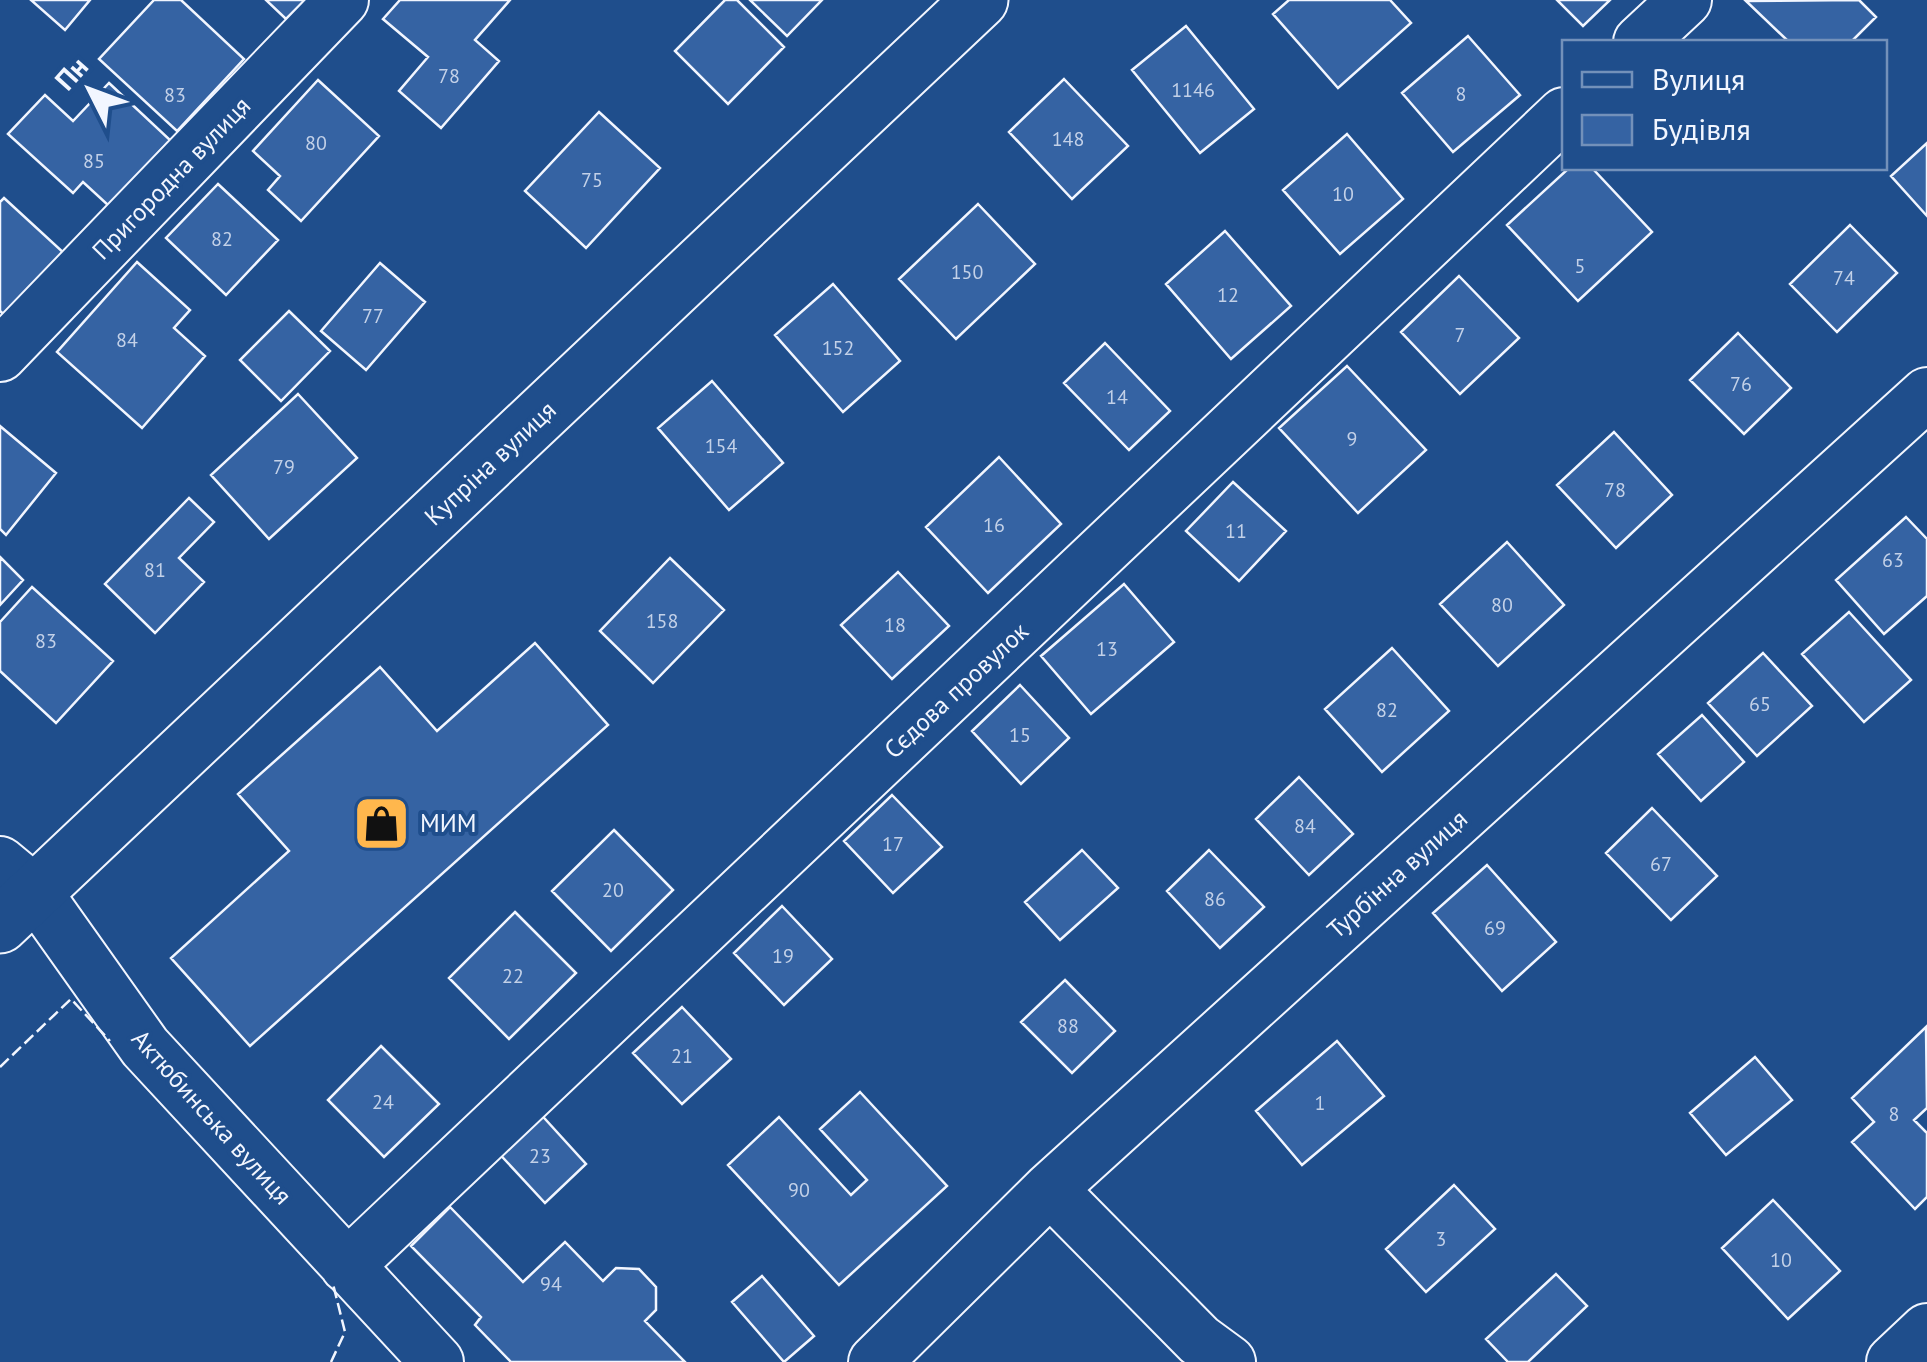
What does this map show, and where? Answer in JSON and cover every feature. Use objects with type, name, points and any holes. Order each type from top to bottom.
[{"type":"main road","name":"Купріна вулиця","points":[[12,893],[980,0]]},
{"type":"street","name":"Пригородна вулиця","points":[[0,356],[342,0]]},
{"type":"street","points":[[1642,40],[1685,0]]},
{"type":"street","name":"Сєдова провулок","points":[[347,1266],[1562,116]]},
{"type":"street","name":"Турбінна вулиця","points":[[875,1362],[1050,1189],[1927,394]]},
{"type":"street","name":"Актюбинська вулиця","points":[[12,893],[145,1047],[437,1362]]},
{"type":"street","points":[[1050,1189],[1199,1340],[1229,1362]]},
{"type":"street","points":[[1893,1362],[1927,1330]]},
{"type":"building","points":[[31,0],[90,0],[65,30]]},
{"type":"building","points":[[154,0],[181,0],[244,59],[177,131],[99,59]]},
{"type":"building","points":[[266,0],[305,0],[286,19]]},
{"type":"building","points":[[400,0],[510,0],[475,40],[499,61],[441,128],[399,91],[428,57],[383,19]]},
{"type":"building","points":[[725,0],[737,0],[784,47],[728,104],[675,51]]},
{"type":"building","points":[[750,0],[822,0],[787,36]]},
{"type":"building","points":[[1289,0],[1390,0],[1411,23],[1338,88],[1273,14]]},
{"type":"building","points":[[1557,0],[1610,0],[1583,26]]},
{"type":"building","points":[[1859,0],[1876,17],[1853,40],[1787,40],[1746,1]]},
{"type":"building","points":[[1186,26],[1254,109],[1200,153],[1132,70]]},
{"type":"building","points":[[1468,36],[1520,95],[1453,152],[1402,93]]},
{"type":"building","points":[[1064,79],[1128,146],[1072,199],[1009,132]]},
{"type":"building","points":[[318,80],[379,136],[301,221],[268,190],[280,176],[253,151]]},
{"type":"building","points":[[109,83],[170,140],[109,206],[83,182],[73,193],[8,134],[45,95],[73,121]]},
{"type":"building","points":[[599,112],[660,168],[586,248],[525,191]]},
{"type":"building","points":[[1347,134],[1403,199],[1340,254],[1283,190]]},
{"type":"building","points":[[1927,143],[1927,216],[1891,176]]},
{"type":"building","points":[[1567,170],[1594,170],[1652,232],[1578,301],[1507,225]]},
{"type":"building","points":[[218,184],[278,240],[226,295],[166,238]]},
{"type":"building","points":[[4,198],[65,254],[8,318],[0,311],[0,202]]},
{"type":"building","points":[[978,204],[1035,264],[956,339],[899,279]]},
{"type":"building","points":[[1850,225],[1897,273],[1837,332],[1790,284]]},
{"type":"building","points":[[1225,231],[1291,306],[1231,359],[1166,284]]},
{"type":"building","points":[[137,262],[190,310],[174,328],[205,356],[142,428],[57,352]]},
{"type":"building","points":[[380,263],[425,302],[366,370],[321,331]]},
{"type":"building","points":[[1459,276],[1519,338],[1460,394],[1401,332]]},
{"type":"building","points":[[833,284],[900,361],[843,412],[775,335]]},
{"type":"building","points":[[289,311],[330,351],[281,401],[240,360]]},
{"type":"building","points":[[1738,333],[1791,388],[1744,434],[1690,380]]},
{"type":"building","points":[[1105,343],[1170,411],[1129,450],[1064,383]]},
{"type":"building","points":[[1347,366],[1426,450],[1358,513],[1279,428]]},
{"type":"building","points":[[712,381],[783,463],[729,510],[658,428]]},
{"type":"building","points":[[298,394],[357,458],[269,539],[211,475]]},
{"type":"building","points":[[0,426],[56,473],[6,535],[0,529]]},
{"type":"building","points":[[1614,432],[1672,495],[1616,548],[1557,485]]},
{"type":"building","points":[[999,457],[1061,524],[988,593],[926,527]]},
{"type":"building","points":[[1233,482],[1286,531],[1239,581],[1186,531]]},
{"type":"building","points":[[189,498],[214,522],[179,558],[204,582],[155,633],[105,584]]},
{"type":"building","points":[[1906,517],[1927,539],[1927,596],[1884,634],[1836,580]]},
{"type":"building","points":[[1507,542],[1564,605],[1498,666],[1440,604]]},
{"type":"building","points":[[0,557],[23,580],[0,605]]},
{"type":"building","points":[[670,558],[724,610],[653,683],[600,631]]},
{"type":"building","points":[[898,572],[949,626],[892,679],[841,625]]},
{"type":"building","points":[[1124,584],[1174,642],[1091,714],[1041,656]]},
{"type":"building","points":[[32,587],[113,661],[56,723],[0,671],[0,622]]},
{"type":"building","points":[[1849,612],[1911,680],[1864,722],[1802,654]]},
{"type":"building","name":"МИМ","points":[[535,643],[608,725],[250,1046],[171,958],[289,851],[238,794],[380,667],[437,731]]},
{"type":"building","points":[[1392,648],[1449,711],[1382,772],[1325,709]]},
{"type":"building","points":[[1763,653],[1812,706],[1757,756],[1708,703]]},
{"type":"building","points":[[1020,685],[1069,738],[1021,784],[972,731]]},
{"type":"building","points":[[1702,715],[1744,762],[1701,801],[1658,754]]},
{"type":"building","points":[[1299,777],[1353,834],[1309,875],[1256,819]]},
{"type":"building","points":[[892,795],[942,847],[893,893],[844,841]]},
{"type":"building","points":[[1652,808],[1717,876],[1671,920],[1606,853]]},
{"type":"building","points":[[614,830],[673,890],[611,951],[552,891]]},
{"type":"building","points":[[1082,850],[1118,888],[1060,940],[1025,902]]},
{"type":"building","points":[[1209,850],[1264,907],[1220,948],[1167,891]]},
{"type":"building","points":[[1487,865],[1556,942],[1502,991],[1433,913]]},
{"type":"building","points":[[782,906],[832,959],[784,1005],[734,953]]},
{"type":"building","points":[[515,912],[576,973],[509,1039],[449,978]]},
{"type":"building","points":[[1065,980],[1115,1031],[1072,1073],[1021,1022]]},
{"type":"building","points":[[682,1007],[731,1059],[682,1104],[633,1053]]},
{"type":"building","points":[[1926,1027],[1927,1108],[1914,1120],[1927,1133],[1927,1197],[1915,1209],[1852,1142],[1874,1122],[1852,1098]]},
{"type":"building","points":[[1337,1041],[1384,1096],[1302,1165],[1256,1111]]},
{"type":"building","points":[[381,1046],[439,1104],[384,1157],[328,1100]]},
{"type":"building","points":[[1755,1057],[1792,1100],[1726,1155],[1690,1113]]},
{"type":"building","points":[[860,1092],[947,1186],[839,1285],[728,1165],[779,1117],[851,1195],[867,1180],[820,1129]]},
{"type":"building","points":[[536,1109],[586,1164],[545,1203],[494,1148]]},
{"type":"building","points":[[1454,1185],[1495,1229],[1426,1292],[1386,1249]]},
{"type":"building","points":[[1773,1200],[1840,1271],[1788,1319],[1722,1248]]},
{"type":"building","points":[[450,1207],[523,1282],[565,1242],[603,1281],[616,1268],[639,1269],[656,1287],[656,1310],[645,1321],[685,1362],[511,1362],[475,1325],[481,1317],[411,1246]]},
{"type":"building","points":[[1556,1274],[1587,1306],[1528,1362],[1508,1362],[1486,1339]]},
{"type":"building","points":[[762,1276],[814,1336],[784,1362],[732,1302]]},
{"type":"fence","points":[[0,1067],[71,999],[110,1041]]},
{"type":"fence","points":[[331,1362],[345,1332],[333,1284]]},
{"type":"place","name":"МИМ","points":[[381,823]]}]
